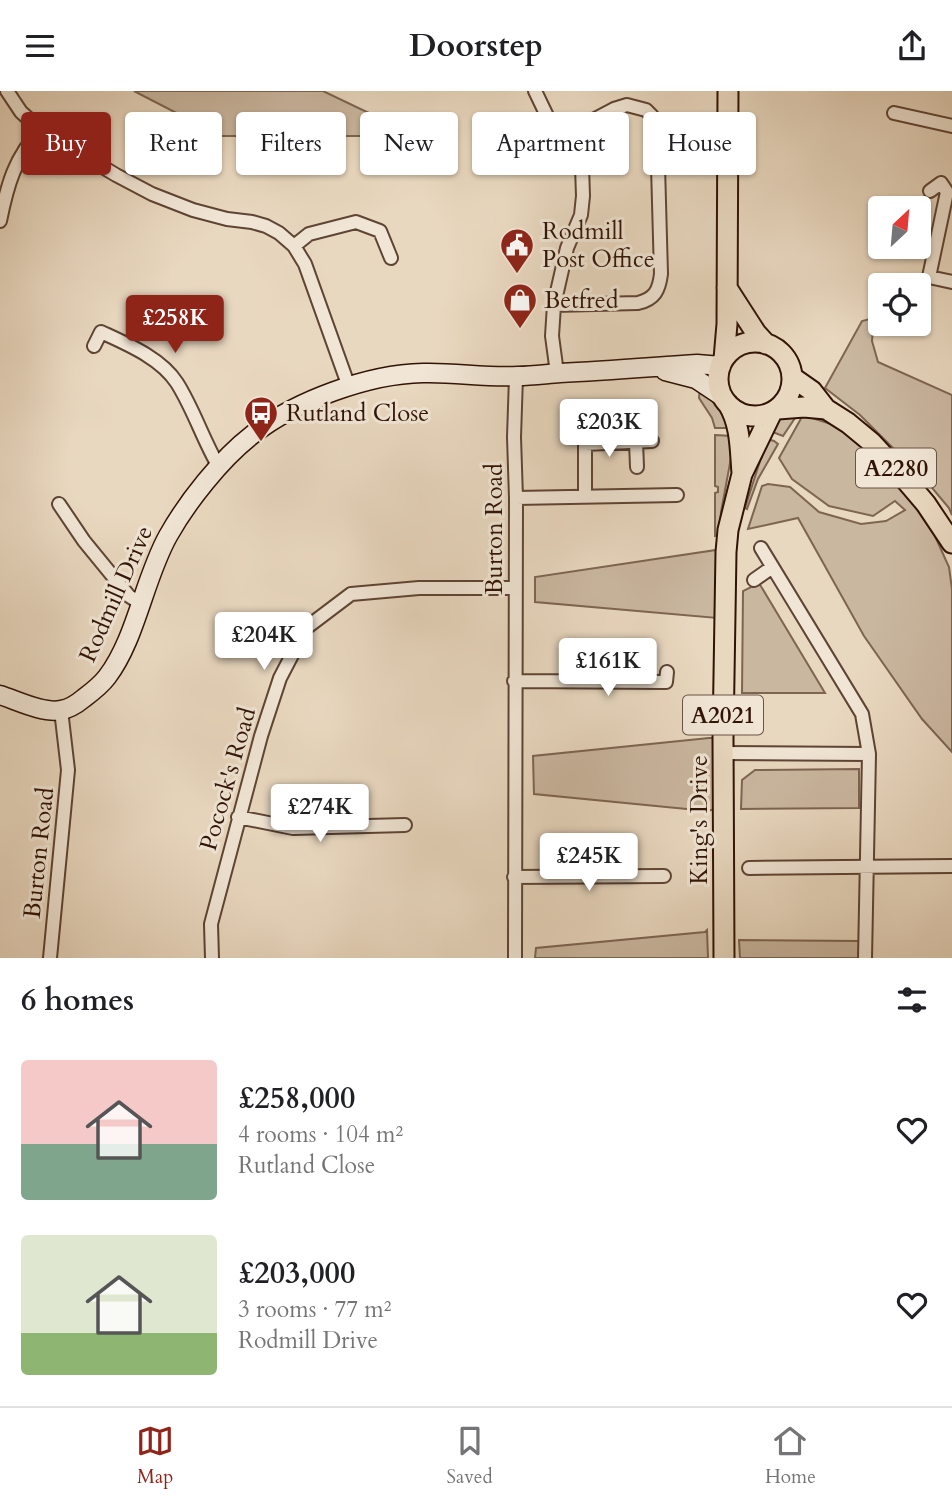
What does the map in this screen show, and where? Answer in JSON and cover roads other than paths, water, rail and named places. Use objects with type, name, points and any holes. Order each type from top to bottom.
[{"type":"main road","points":[[727,91],[727,287],[719,385],[725,400],[744,415],[753,416],[804,407],[826,409]]},
{"type":"main road","points":[[727,287],[766,344]]},
{"type":"main road","points":[[722,362],[739,346],[752,342],[777,349],[789,364],[792,377],[786,401],[775,411]]},
{"type":"main road","name":"A2280","points":[[792,377],[812,391],[826,409],[848,423],[890,461],[926,503],[952,543]]},
{"type":"main road","name":"King's Drive","points":[[725,400],[732,410],[739,435],[742,474]]},
{"type":"main road","name":"King's Drive","points":[[724,958],[723,753],[728,530],[742,474],[775,411]]},
{"type":"street","points":[[6,91],[21,112]]},
{"type":"street","points":[[535,91],[545,112]]},
{"type":"street","points":[[554,305],[638,303],[648,300],[660,287],[657,130],[652,116],[646,110],[626,105],[608,112]]},
{"type":"street","points":[[894,113],[952,126]]},
{"type":"street","points":[[0,221],[9,181],[21,157]]},
{"type":"street","points":[[111,172],[152,194],[193,211],[266,226],[294,246],[305,264],[349,387]]},
{"type":"street","points":[[557,373],[552,336],[554,305],[563,259],[581,215],[582,175]]},
{"type":"street","points":[[930,191],[941,183],[947,192],[929,277],[952,282]]},
{"type":"street","points":[[294,246],[309,234],[356,222],[380,230],[391,258]]},
{"type":"street","points":[[94,346],[101,332],[131,346],[162,366],[176,382],[219,467]]},
{"type":"street","name":"Rodmill Drive","points":[[61,711],[78,703],[107,677],[130,633],[158,554],[168,534],[198,491],[251,436],[289,411],[349,387],[386,376],[423,373],[516,377],[722,362]]},
{"type":"street","name":"Rodmill Drive","points":[[652,367],[696,379],[725,400]]},
{"type":"street","name":"Burton Road","points":[[515,958],[516,377]]},
{"type":"street","points":[[585,496],[582,443],[652,441]]},
{"type":"street","points":[[636,442],[637,467]]},
{"type":"street","points":[[516,498],[677,495]]},
{"type":"street","points":[[59,504],[129,596],[140,603]]},
{"type":"street","points":[[761,548],[862,714],[869,754],[866,958]]},
{"type":"street","points":[[754,580],[771,568]]},
{"type":"street","name":"Pocock's Road","points":[[212,958],[211,924],[261,736],[280,678],[306,628],[351,594],[419,588],[515,588]]},
{"type":"street","points":[[514,681],[666,682],[667,672]]},
{"type":"street","points":[[0,695],[31,706],[61,711]]},
{"type":"street","name":"Burton Road","points":[[50,958],[68,770],[61,711]]},
{"type":"street","points":[[723,753],[869,754]]},
{"type":"street","points":[[238,817],[293,828],[405,825]]},
{"type":"street","points":[[749,868],[952,866]]},
{"type":"street","points":[[514,877],[664,876]]},
{"type":"place","name":"Rodmill Post Office","points":[[517,275]]},
{"type":"place","name":"Betfred","points":[[520,330]]},
{"type":"place","name":"Rutland Close","points":[[261,443]]}]
